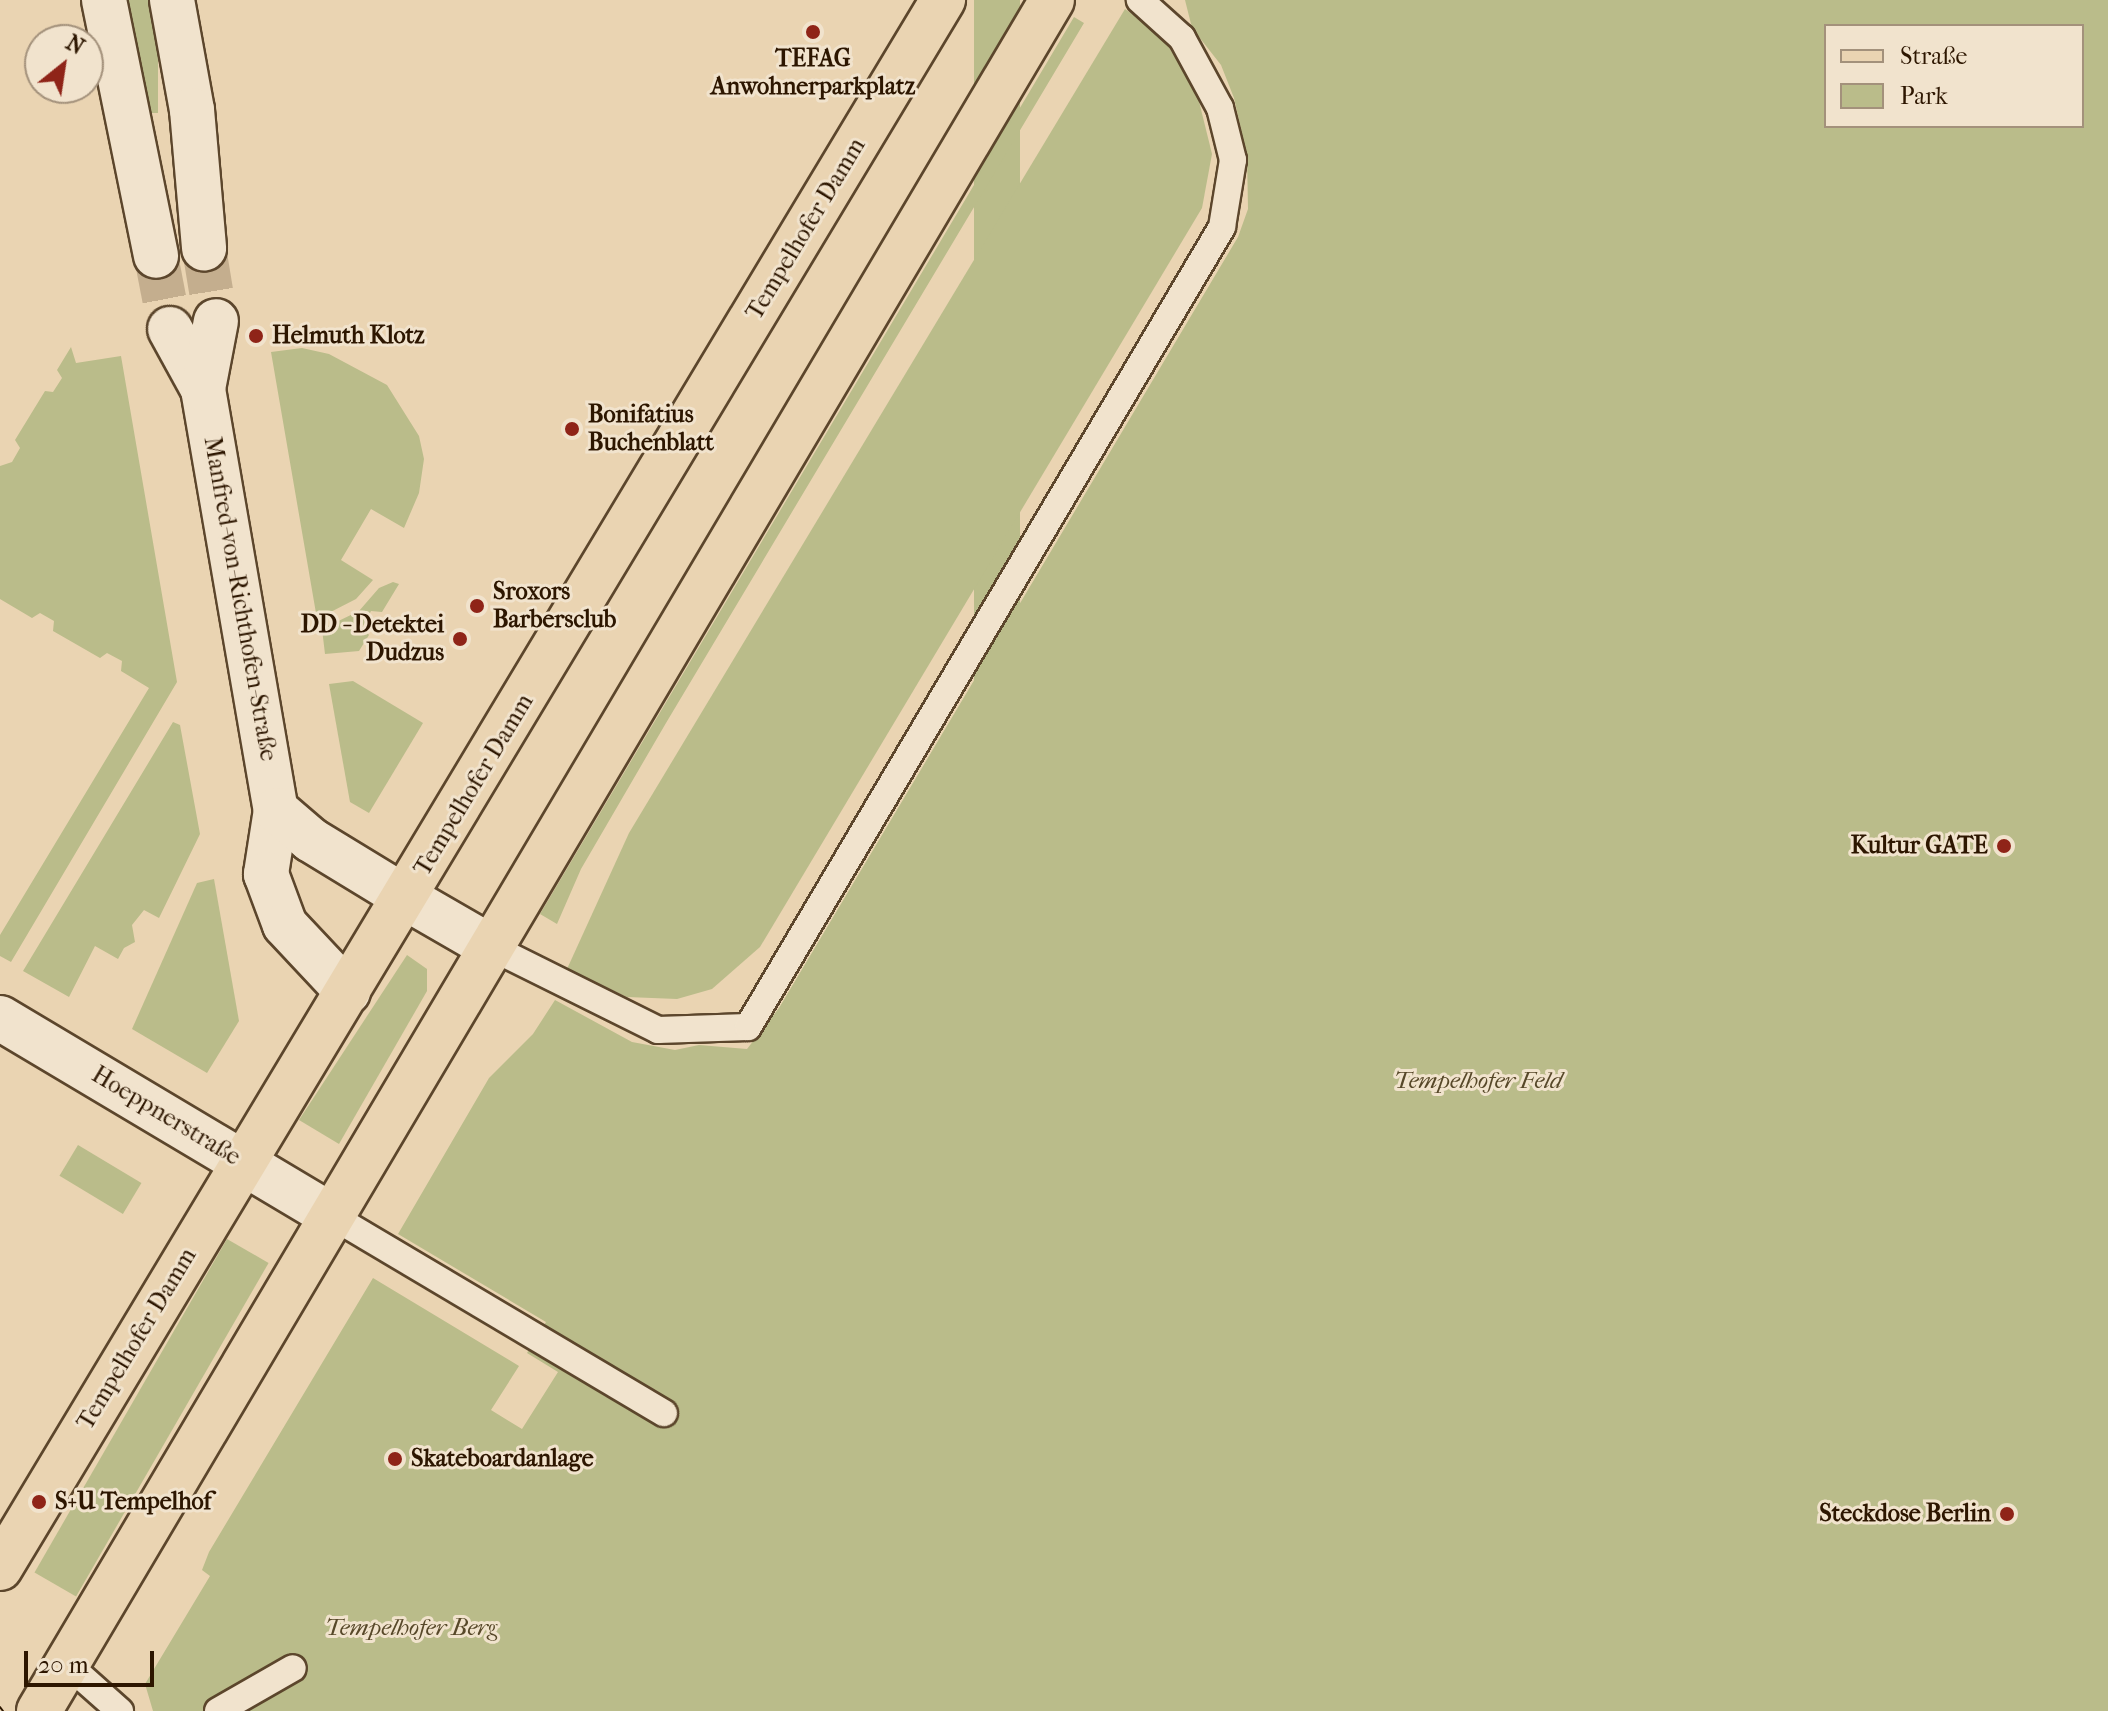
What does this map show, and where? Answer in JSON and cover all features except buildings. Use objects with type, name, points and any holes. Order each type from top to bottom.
[{"type":"main road","name":"Tempelhofer Damm","points":[[0,1568],[243,1162],[406,898],[943,0]]},
{"type":"main road","points":[[39,1711],[489,946],[1052,0]]},
{"type":"street","points":[[104,0],[156,256]]},
{"type":"street","points":[[172,0],[198,173],[204,248]]},
{"type":"street","points":[[141,182],[198,173]]},
{"type":"street","name":"Manfred-von-Richthofen-Straße","points":[[203,389],[216,321]]},
{"type":"street","name":"Manfred-von-Richthofen-Straße","points":[[170,329],[203,389],[276,810],[266,874],[273,899],[294,938],[348,992]]},
{"type":"street","points":[[276,810],[311,840],[489,946]]},
{"type":"street","name":"Hoeppnerstraße","points":[[0,1018],[332,1216]]},
{"type":"lane","points":[[489,946],[658,1030],[748,1027],[1222,227],[1233,160],[1220,108],[1182,38],[1140,0]]},
{"type":"lane","points":[[332,1216],[664,1413]]},
{"type":"lane","points":[[67,1664],[120,1711]]},
{"type":"lane","points":[[218,1711],[293,1668]]},
{"type":"green space","points":[[115,0],[158,0],[158,113],[115,113]]},
{"type":"green space","points":[[974,0],[1020,0],[1020,1008],[974,1008]]},
{"type":"green space","name":"Tempelhofer Feld","points":[[1185,0],[2108,0],[2108,1711],[153,1711],[145,1684],[210,1576],[202,1570],[209,1552],[373,1278],[519,1366],[491,1410],[522,1429],[558,1372],[527,1353],[546,1322],[398,1234],[489,1078],[533,1034],[555,1000],[632,1042],[675,1050],[699,1045],[747,1049],[779,1008],[1238,237],[1248,209],[1247,156],[1234,98],[1221,65],[1192,28]]},
{"type":"green space","points":[[1125,9],[1159,33],[1195,85],[1212,154],[1202,208],[760,947],[712,989],[677,999],[627,997],[567,969],[629,833]]},
{"type":"green space","points":[[1074,17],[1084,23],[666,723],[581,869],[557,924],[540,914]]},
{"type":"green space","points":[[71,347],[76,363],[121,356],[177,682],[11,962],[0,956],[0,935],[149,688],[121,671],[122,661],[107,653],[100,658],[53,631],[54,621],[40,613],[32,618],[0,599],[0,466],[12,462],[20,448],[15,440],[45,391],[53,392],[62,378],[57,370]]},
{"type":"green space","points":[[302,348],[329,354],[387,385],[419,436],[424,459],[419,493],[404,528],[371,509],[341,560],[373,580],[356,599],[317,619],[271,352]]},
{"type":"green space","points":[[393,582],[399,584],[382,612],[371,611],[363,626],[369,635],[359,651],[325,654],[322,629],[359,611],[379,588]]},
{"type":"green space","points":[[353,681],[423,723],[369,813],[350,802],[329,684]]},
{"type":"green space","points":[[173,722],[180,725],[200,834],[159,918],[144,910],[132,925],[135,942],[124,948],[118,959],[95,946],[69,997],[23,971]]},
{"type":"green space","points":[[214,879],[239,1021],[207,1073],[132,1029],[197,883]]},
{"type":"green space","points":[[407,955],[427,969],[427,991],[339,1144],[299,1120]]},
{"type":"green space","points":[[78,1145],[141,1183],[123,1214],[59,1176]]},
{"type":"green space","points":[[227,1239],[269,1263],[76,1596],[34,1572]]},
{"type":"tunnel","points":[[204,248],[216,321]]},
{"type":"tunnel","points":[[156,256],[170,329]]},
{"type":"tram line","points":[[0,1707],[3,1711]]},
{"type":"place","name":"TEFAG Anwohnerparkplatz","points":[[813,32]]},
{"type":"place","name":"Helmuth Klotz","points":[[256,336]]},
{"type":"place","name":"Bonifatius Buchenblatt","points":[[572,429]]},
{"type":"place","name":"Sroxors Barbersclub","points":[[477,606]]},
{"type":"place","name":"DD - Detektei Dudzus","points":[[460,639]]},
{"type":"place","name":"Kultur GATE","points":[[2004,846]]},
{"type":"place","name":"Skateboardanlage","points":[[395,1459]]},
{"type":"place","name":"S+U Tempelhof","points":[[39,1502]]},
{"type":"place","name":"Steckdose Berlin","points":[[2007,1514]]},
{"type":"park label","name":"Tempelhofer Berg","points":[[411,1628]]}]
